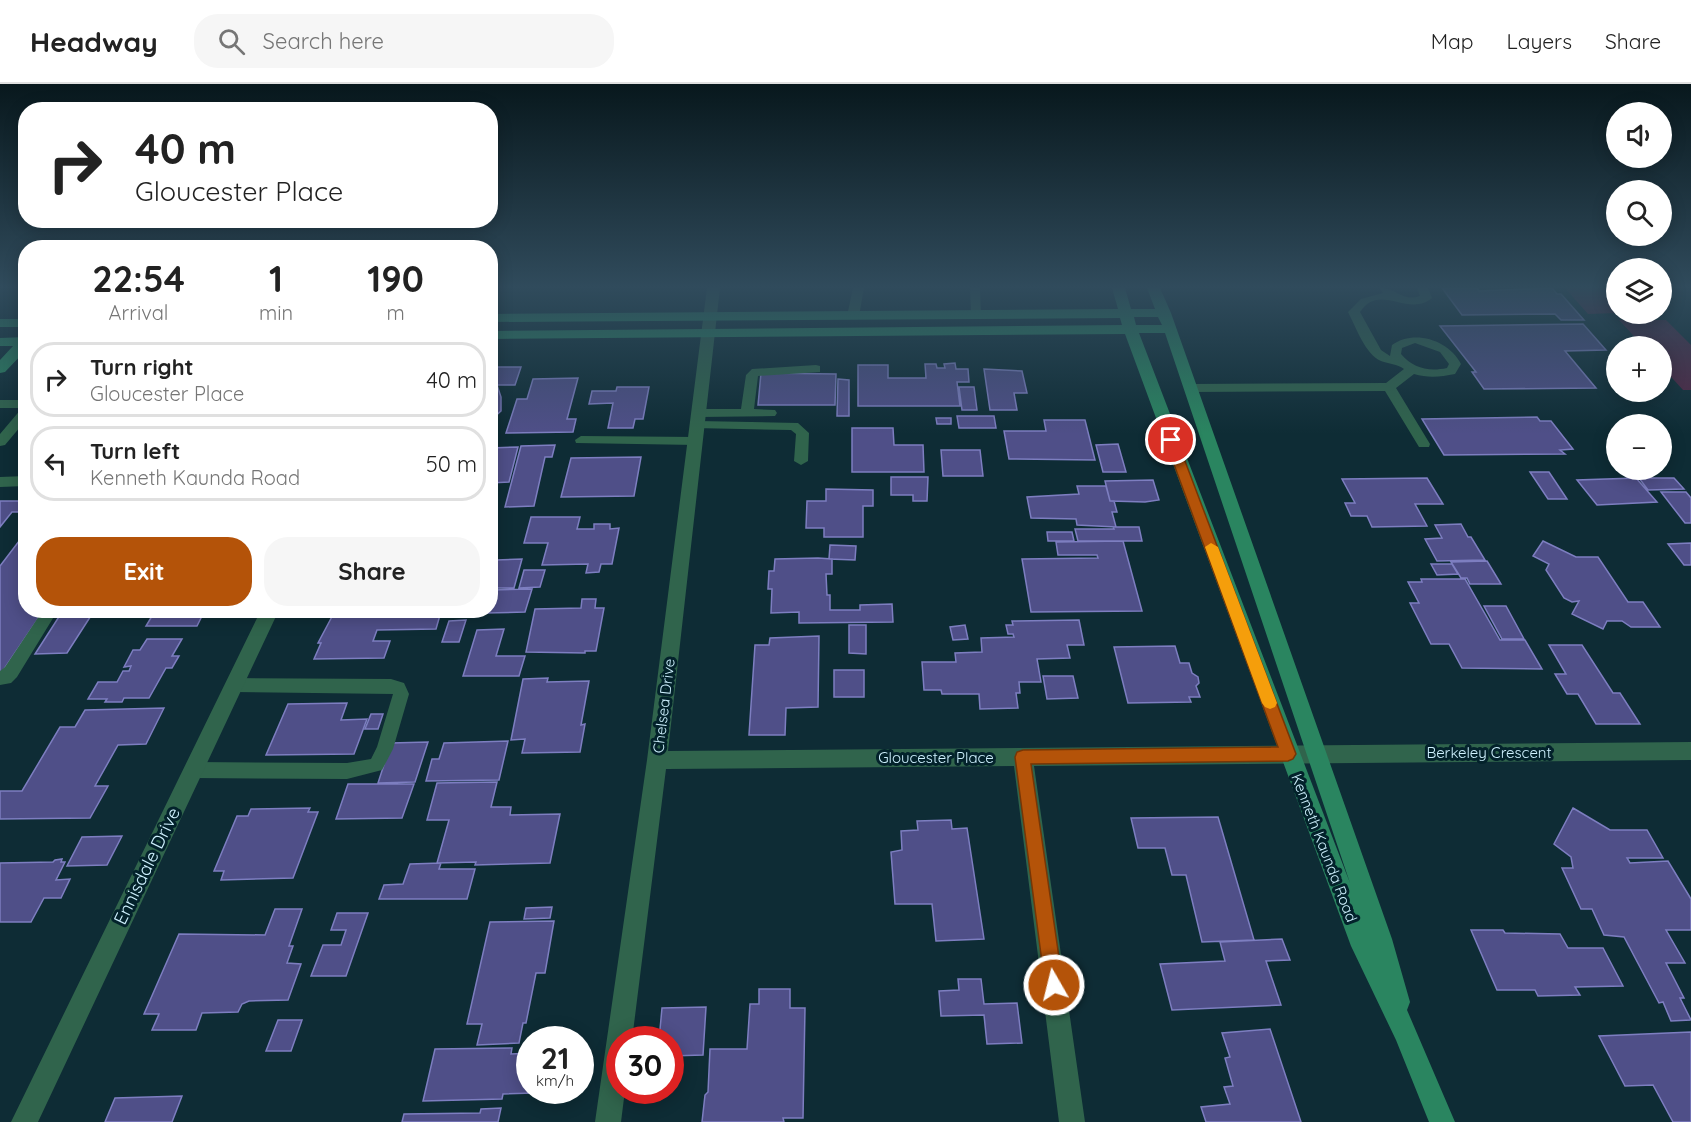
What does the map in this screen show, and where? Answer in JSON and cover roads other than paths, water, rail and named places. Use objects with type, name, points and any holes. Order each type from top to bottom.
[{"type":"main road","name":"Kenneth Kaunda Road","points":[[1133,336],[1359,938],[1406,1032],[1442,1122]]},
{"type":"main road","name":"Kenneth Kaunda Road","points":[[1173,336],[1387,960],[1406,1032]]},
{"type":"main road","points":[[0,342],[18,342]]},
{"type":"main road","points":[[0,369],[18,350]]},
{"type":"street","name":"Chelsea Drive","points":[[608,1122],[657,760],[709,336]]},
{"type":"street","name":"Ennisdale Drive","points":[[24,1122],[266,618]]},
{"type":"street","name":"Berkeley Crescent","points":[[1288,754],[1691,751]]},
{"type":"street","name":"Gloucester Place","points":[[657,760],[1288,754]]},
{"type":"street","points":[[1023,757],[1072,1122]]},
{"type":"lane","points":[[1367,336],[1376,352],[1384,358],[1401,362],[1427,374],[1451,371],[1455,364],[1452,356],[1443,348],[1415,340],[1403,342],[1396,347],[1395,354],[1401,362]]},
{"type":"lane","points":[[747,413],[752,375],[756,372],[816,369]]},
{"type":"lane","points":[[1383,408],[1412,369]]},
{"type":"lane","points":[[1191,388],[1392,393]]},
{"type":"lane","points":[[1392,393],[1424,444]]},
{"type":"lane","points":[[0,404],[18,404]]},
{"type":"lane","points":[[698,426],[747,413],[771,413]]},
{"type":"lane","points":[[0,442],[18,421]]},
{"type":"lane","points":[[581,441],[698,426],[794,426],[803,433],[801,461]]},
{"type":"lane","points":[[0,482],[18,482]]},
{"type":"lane","points":[[0,678],[5,678],[11,672],[46,618]]},
{"type":"lane","points":[[194,770],[347,771],[376,765],[385,749],[401,694],[398,688],[391,686],[234,685]]}]
